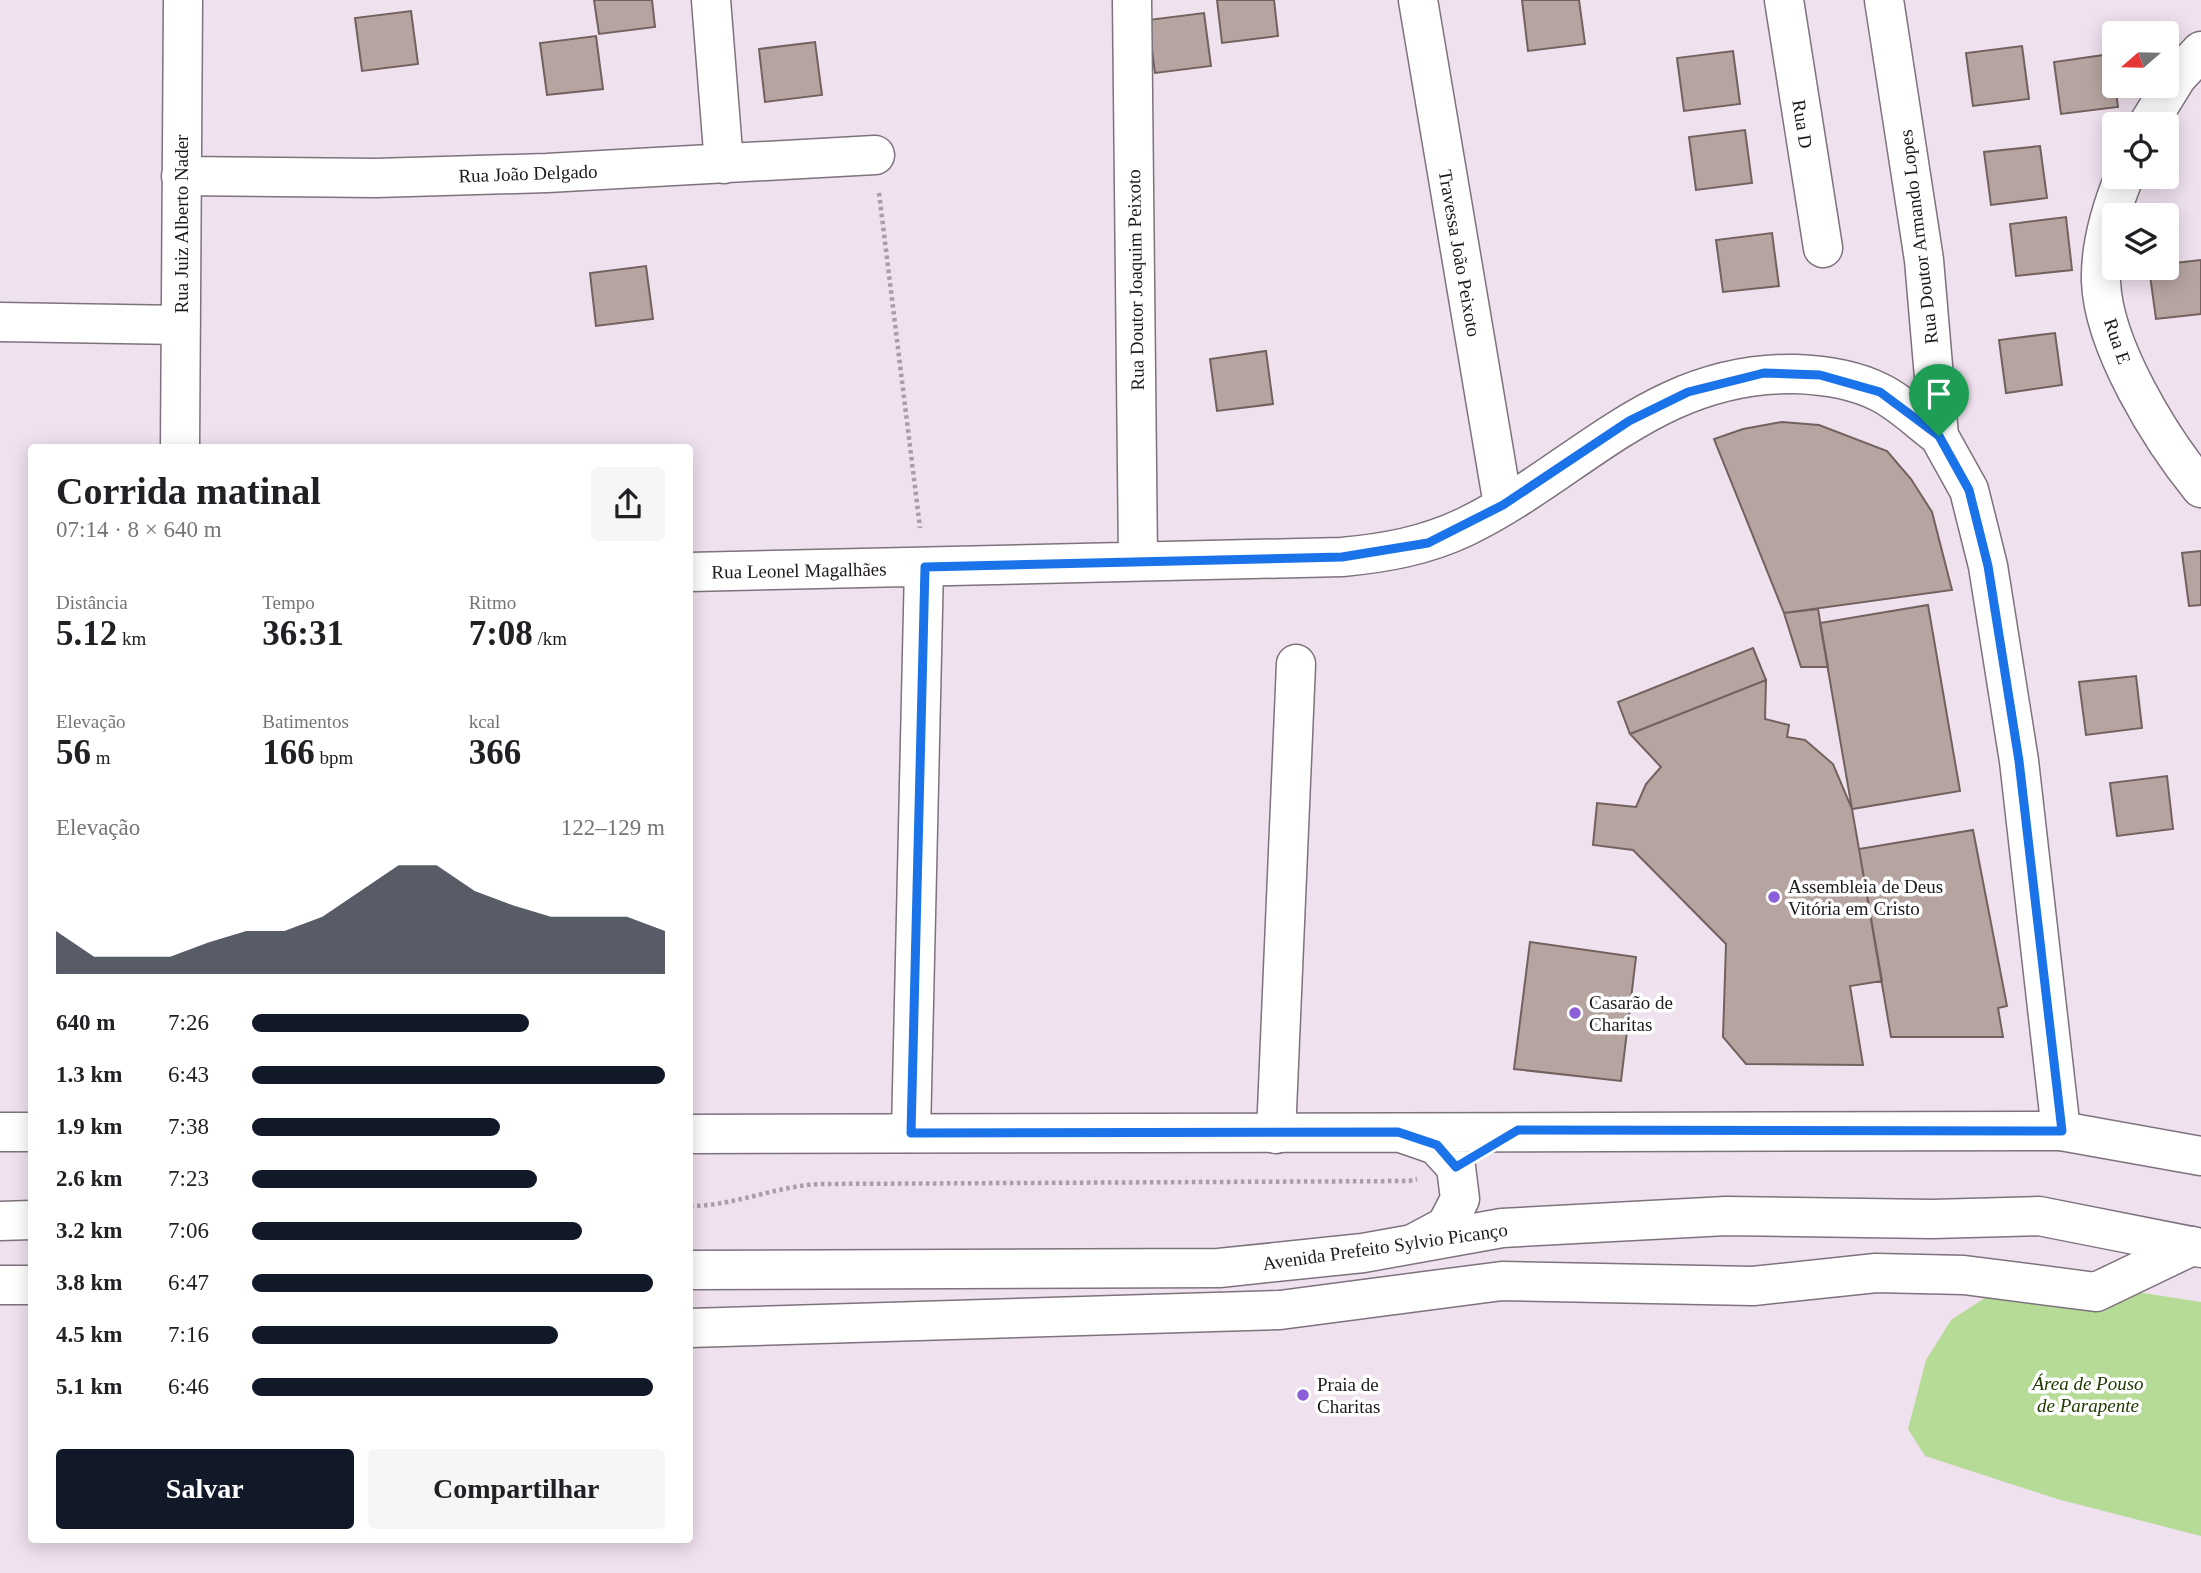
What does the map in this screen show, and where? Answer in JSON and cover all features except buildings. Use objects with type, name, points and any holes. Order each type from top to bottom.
[{"type":"street","name":"Rua Juiz Alberto Nader","points":[[180,444],[183,0]]},
{"type":"street","points":[[711,0],[724,164]]},
{"type":"street","name":"Rua Doutor Joaquim Peixoto","points":[[1132,0],[1138,561]]},
{"type":"street","name":"Travessa João Peixoto","points":[[1418,0],[1503,505]]},
{"type":"street","name":"Rua D","points":[[1784,0],[1823,248]]},
{"type":"street","name":"Rua Doutor Armando Lopes","points":[[1884,0],[1924,260],[1939,436],[1969,490],[1988,566],[2019,761],[2062,1131]]},
{"type":"street","points":[[2155,112],[2177,77],[2201,51]]},
{"type":"street","name":"Rua João Delgado","points":[[181,176],[376,178],[875,155]]},
{"type":"street","name":"Rua E","points":[[2119,189],[2111,210],[2101,282],[2113,337],[2136,390],[2177,458],[2201,488]]},
{"type":"street","points":[[0,322],[181,325]]},
{"type":"street","name":"Rua Leonel Magalhães","points":[[693,572],[1378,554],[1428,543],[1503,505],[1629,421],[1688,392],[1764,373],[1820,375],[1880,392],[1939,436]]},
{"type":"street","points":[[911,1133],[925,567]]},
{"type":"street","points":[[1276,1134],[1296,664]]},
{"type":"street","points":[[693,1134],[2062,1131],[2201,1156]]},
{"type":"street","points":[[0,1132],[28,1132]]},
{"type":"street","points":[[1398,1132],[1437,1145],[1456,1167],[1460,1199],[1446,1226],[1414,1243]]},
{"type":"street","name":"Avenida Prefeito Sylvio Picanço","points":[[693,1270],[1219,1268],[1363,1253],[1502,1228],[1726,1216],[1932,1219],[2039,1216],[2197,1247]]},
{"type":"street","points":[[0,1221],[28,1220]]},
{"type":"street","points":[[693,1328],[1280,1310],[1502,1281],[1754,1286],[1876,1273],[1964,1275],[2096,1292],[2197,1247]]},
{"type":"street","points":[[0,1285],[28,1284]]},
{"type":"path","points":[[875,155],[925,567]]},
{"type":"path","points":[[693,1206],[723,1202],[792,1186],[1409,1181],[1456,1167]]},
{"type":"green space","name":"Área de Pouso de Parapente","points":[[2072,1282],[2201,1302],[2201,1536],[2057,1499],[1925,1456],[1908,1429],[1926,1360],[1951,1320],[2000,1288]]},
{"type":"place","name":"Assembleia de Deus Vitória em Cristo","points":[[1774,897]]},
{"type":"place","name":"Casarão de Charitas","points":[[1575,1013]]},
{"type":"place","name":"Praia de Charitas","points":[[1303,1395]]},
{"type":"route","points":[[1764,373],[1820,375],[1880,392],[1939,436],[1969,490],[1988,566],[2019,761],[2062,1131],[1518,1130],[1456,1167],[1437,1145],[1398,1132],[911,1133],[925,567],[1342,557],[1378,554],[1428,543],[1503,505],[1629,421],[1688,392],[1764,373]]}]
